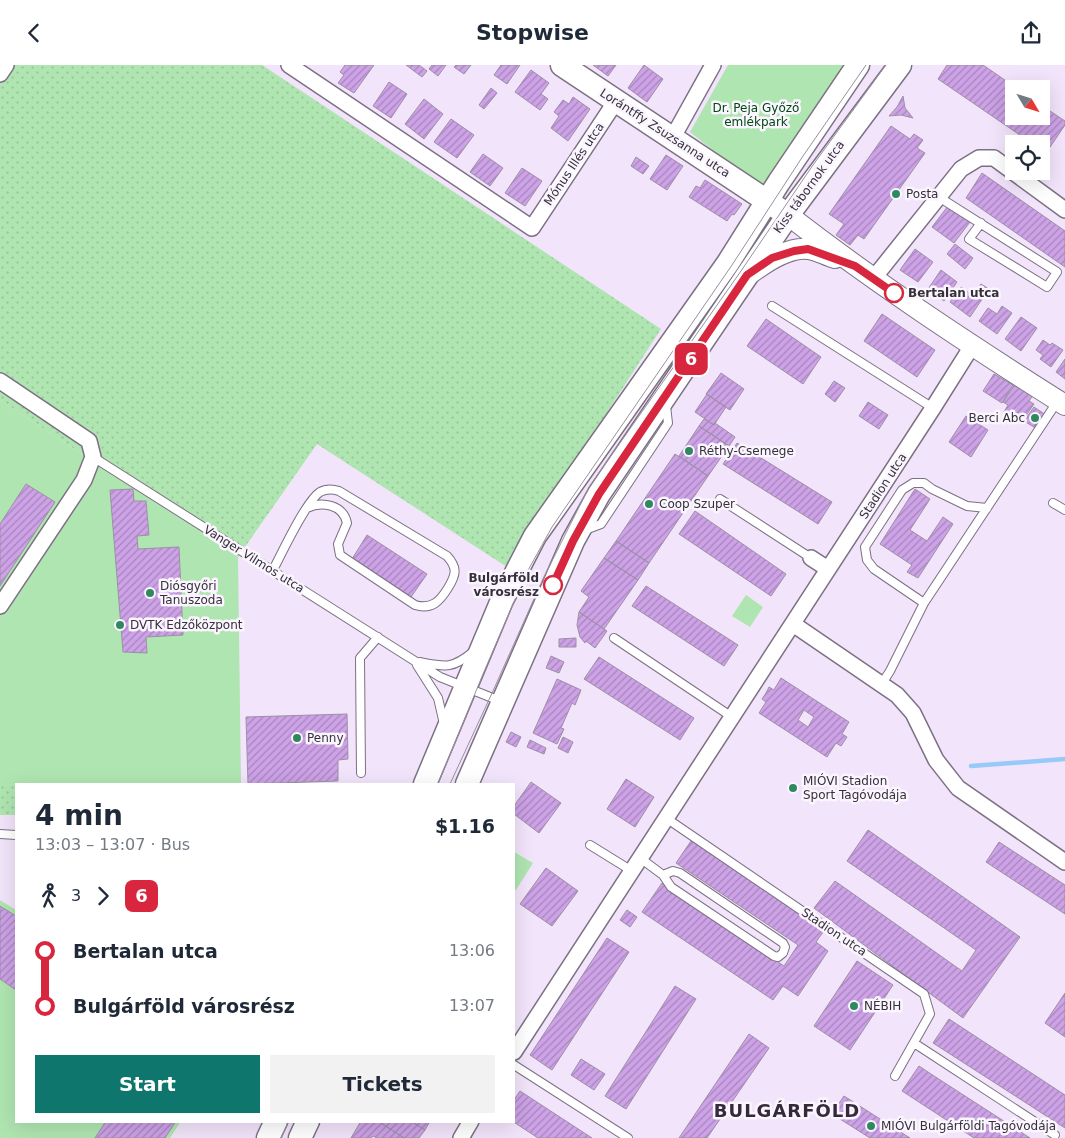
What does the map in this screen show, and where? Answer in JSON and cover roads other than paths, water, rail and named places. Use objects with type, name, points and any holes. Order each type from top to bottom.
[{"type":"main road","name":"Lorántffy Zsuzsanna utca","points":[[562,65],[788,215]]},
{"type":"main road","name":"Kiss tábornok utca","points":[[426,783],[502,600],[535,536],[728,263],[858,65]]},
{"type":"main road","name":"Kiss tábornok utca","points":[[467,783],[578,532],[599,494],[788,215],[900,65]]},
{"type":"main road","points":[[268,1138],[275,1123]]},
{"type":"main road","points":[[300,1138],[307,1123]]},
{"type":"street","points":[[0,74],[6,65]]},
{"type":"street","name":"Mónus Illés utca","points":[[289,65],[532,228],[616,101]]},
{"type":"street","points":[[673,137],[713,65]]},
{"type":"street","points":[[873,279],[960,169],[979,159],[994,158],[1065,210]]},
{"type":"street","points":[[788,215],[873,279],[972,347],[1062,403]]},
{"type":"street","points":[[747,275],[772,258],[808,249],[855,266]]},
{"type":"street","name":"Stadion utca","points":[[515,1050],[972,347]]},
{"type":"street","name":"Vanger Vilmos utca","points":[[0,381],[89,441],[93,457]]},
{"type":"street","points":[[0,605],[84,480],[93,457]]},
{"type":"street","points":[[811,558],[828,569]]},
{"type":"street","points":[[793,624],[896,695],[913,713],[936,760],[958,788],[1065,862]]},
{"type":"lane","points":[[939,197],[980,223],[1057,272],[1047,287],[970,239],[980,223]]},
{"type":"lane","points":[[772,306],[933,409]]},
{"type":"lane","points":[[881,685],[924,603],[987,508],[1062,403]]},
{"type":"lane","name":"Vanger Vilmos utca","points":[[93,457],[440,677],[503,703]]},
{"type":"lane","points":[[924,603],[874,569],[868,560],[865,547],[902,489],[913,483],[924,483],[932,489],[967,506],[987,508]]},
{"type":"lane","points":[[273,570],[307,508],[322,491],[330,489],[339,491],[447,556],[454,566],[454,578],[442,598],[436,603],[426,607],[415,605],[340,555],[338,545],[347,523],[343,513],[333,506],[325,504],[316,504],[307,508]]},
{"type":"lane","points":[[720,499],[811,558]]},
{"type":"lane","points":[[1053,503],[1065,510]]},
{"type":"lane","points":[[362,773],[360,658],[378,637]]},
{"type":"lane","points":[[614,638],[732,717]]},
{"type":"lane","points":[[414,661],[450,666],[459,664],[483,645]]},
{"type":"lane","points":[[414,661],[438,698],[447,733]]},
{"type":"lane","name":"Stadion utca","points":[[666,818],[924,994],[930,1014],[895,1076]]},
{"type":"lane","points":[[0,835],[15,835]]},
{"type":"lane","points":[[590,845],[663,875],[673,871],[680,873],[783,943],[785,947],[783,953],[778,957],[774,956],[671,887],[663,875]]},
{"type":"lane","points":[[914,1043],[1055,1135]]},
{"type":"lane","points":[[515,1066],[628,1138]]},
{"type":"waterway","points":[[971,766],[1065,759]]},
{"type":"tram line","points":[[438,783],[526,574],[552,527],[732,265],[803,156],[866,65]]},
{"type":"tram line","points":[[450,783],[542,581],[589,487],[813,165],[886,65]]},
{"type":"tram line","points":[[281,1138],[288,1123]]},
{"type":"place","name":"Posta","points":[[896,194]]},
{"type":"place","name":"Bertalan utca","points":[[894,293]]},
{"type":"place","name":"Berci Abc","points":[[1035,418]]},
{"type":"place","name":"Réthy-Csemege","points":[[689,451]]},
{"type":"place","name":"Coop Szuper","points":[[649,504]]},
{"type":"place","name":"Bulgárföld városrész","points":[[553,585]]},
{"type":"place","name":"Diósgyőri Tanuszoda","points":[[150,593]]},
{"type":"place","name":"DVTK Edzőközpont","points":[[120,625]]},
{"type":"place","name":"Penny","points":[[297,738]]},
{"type":"place","name":"MIÓVI Stadion Sport Tagóvodája","points":[[793,788]]},
{"type":"place","name":"NÉBIH","points":[[854,1006]]},
{"type":"place","name":"MIÓVI Bulgárföldi Tagóvodája","points":[[871,1126]]},
{"type":"district","name":"BULGÁRFÖLD","points":[[787,1111]]},
{"type":"park label","name":"Dr. Peja Győző emlékpark","points":[[756,115]]}]
